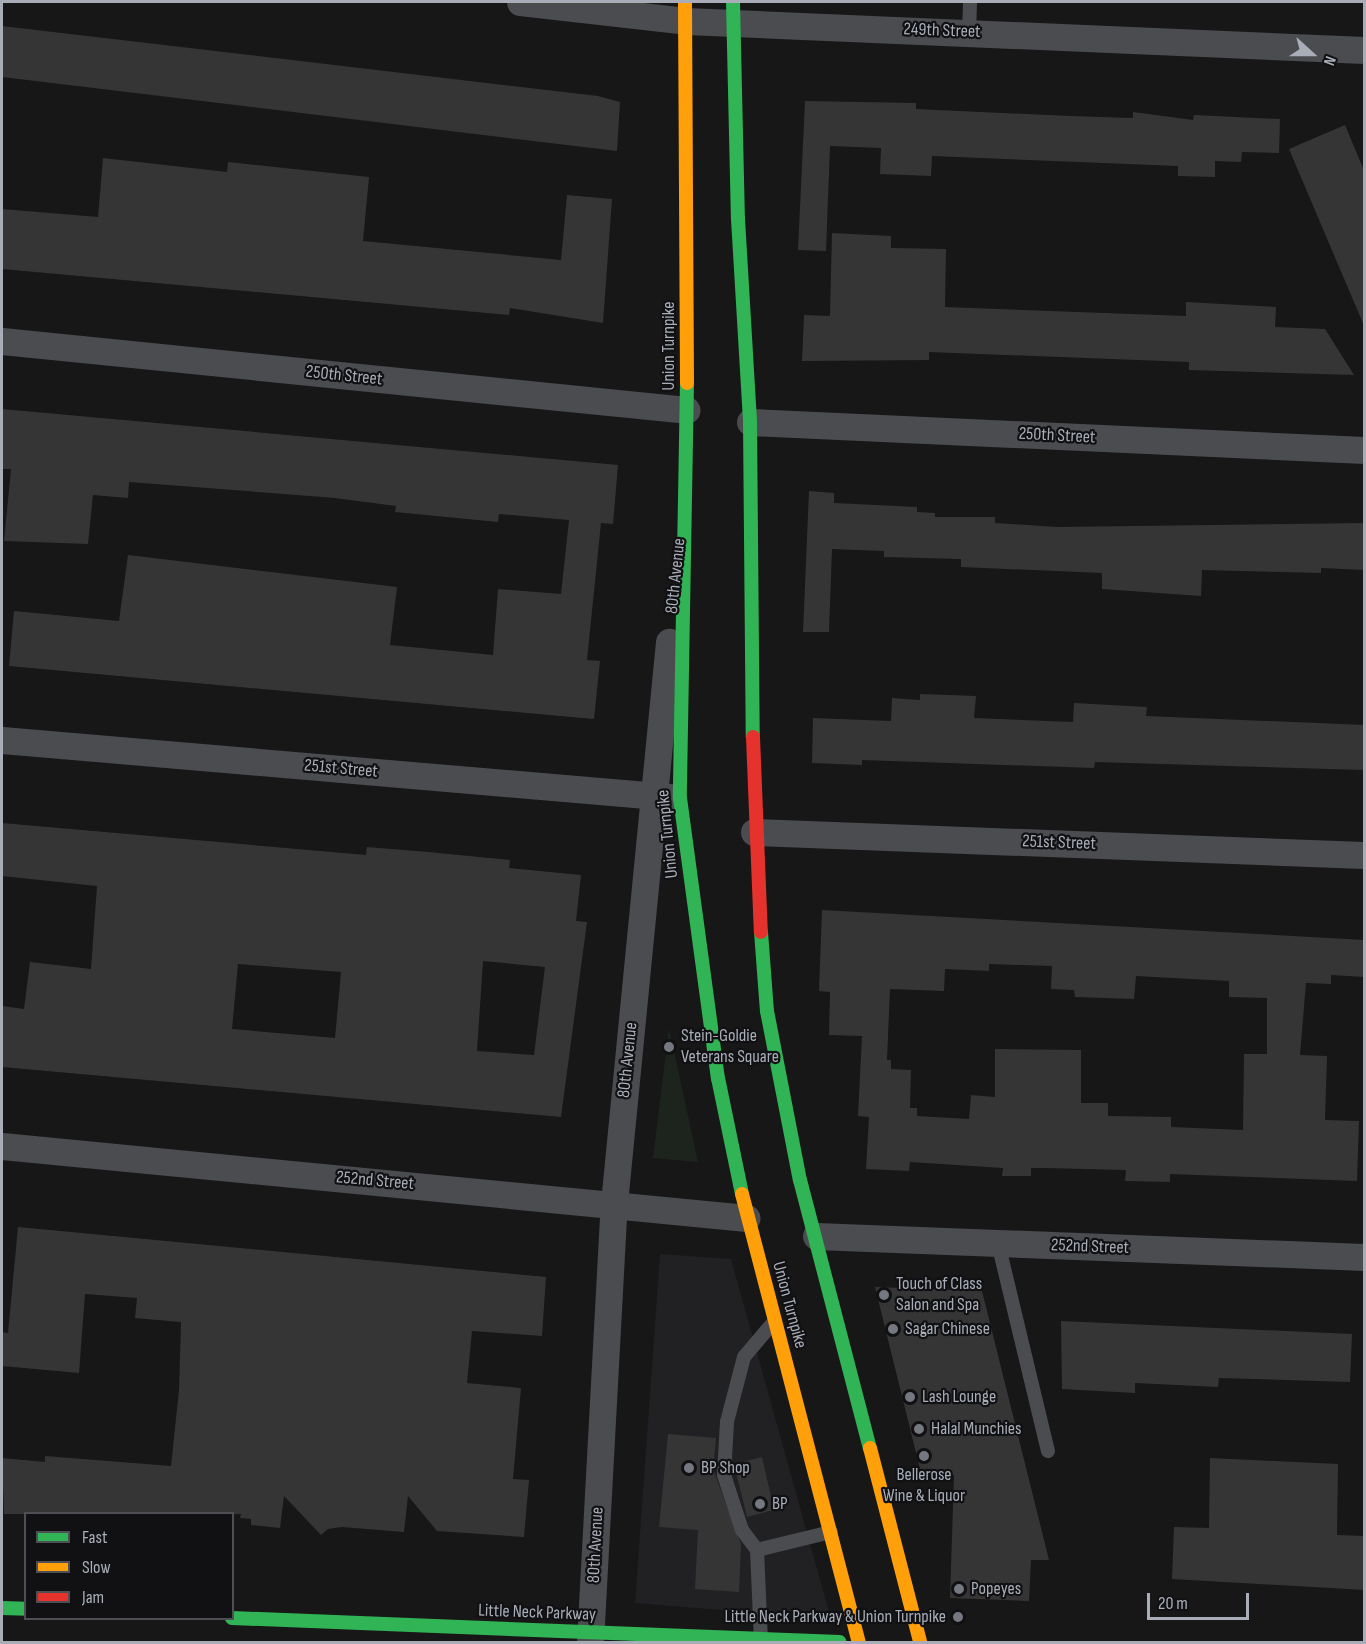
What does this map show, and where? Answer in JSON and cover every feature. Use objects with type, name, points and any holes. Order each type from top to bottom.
[{"type":"main road","name":"Union Turnpike","points":[[686,11],[686,478]]},
{"type":"main road","points":[[733,12],[738,219],[750,422],[754,832],[768,1011],[781,1095],[920,1642]]},
{"type":"main road","name":"Union Turnpike","points":[[667,797],[718,1078],[747,1218],[859,1642]]},
{"type":"main road","points":[[2,1608],[24,1609]]},
{"type":"main road","name":"Little Neck Parkway","points":[[234,1618],[591,1638],[840,1642]]},
{"type":"street","name":"249th Street","points":[[520,2],[733,12],[969,32],[1365,50]]},
{"type":"street","name":"250th Street","points":[[2,341],[687,410]]},
{"type":"street","name":"250th Street","points":[[750,422],[1365,450]]},
{"type":"street","name":"80th Avenue","points":[[591,1638],[614,1203],[667,797],[686,478]]},
{"type":"street","name":"251st Street","points":[[2,740],[667,797]]},
{"type":"street","name":"251st Street","points":[[754,832],[1365,855]]},
{"type":"street","name":"252nd Street","points":[[2,1146],[614,1203],[747,1218]]},
{"type":"street","name":"252nd Street","points":[[816,1236],[1365,1257]]},
{"type":"lane","points":[[969,32],[970,2]]},
{"type":"lane","points":[[998,1243],[1048,1451]]},
{"type":"lane","points":[[762,1640],[757,1550],[742,1530],[724,1475],[727,1422],[744,1357],[775,1319]]},
{"type":"lane","points":[[757,1550],[831,1532]]},
{"type":"shaded area","points":[[669,1028],[698,1162],[653,1158]]},
{"type":"shaded area","points":[[660,1254],[731,1259],[831,1619],[635,1603]]},
{"type":"building","points":[[2,26],[598,96],[620,102],[617,151],[2,77]]},
{"type":"building","points":[[805,101],[916,103],[916,109],[1070,116],[1133,118],[1133,112],[1193,120],[1194,115],[1280,119],[1279,153],[1242,152],[1241,162],[1215,161],[1215,177],[1178,176],[1178,166],[932,156],[931,176],[880,174],[881,148],[830,146],[826,251],[798,250]]},
{"type":"building","points":[[1345,125],[1365,173],[1365,328],[1289,149]]},
{"type":"building","points":[[103,158],[227,172],[228,162],[369,177],[363,241],[561,260],[567,195],[612,199],[603,323],[510,308],[509,315],[2,269],[2,209],[98,217]]},
{"type":"building","points":[[832,233],[891,236],[891,248],[946,249],[945,307],[1186,316],[1186,302],[1276,307],[1275,327],[1325,329],[1354,375],[1189,370],[1189,362],[929,352],[929,360],[802,361],[804,315],[830,316]]},
{"type":"building","points":[[2,409],[618,465],[613,524],[601,523],[587,660],[600,661],[594,719],[9,666],[14,611],[119,621],[128,555],[397,587],[390,645],[493,655],[498,589],[561,594],[569,520],[499,514],[498,522],[395,512],[396,506],[335,498],[129,482],[128,498],[93,495],[88,544],[4,541],[11,469],[2,469]]},
{"type":"building","points":[[809,491],[834,493],[834,503],[917,507],[917,512],[935,513],[935,517],[995,517],[995,523],[1057,527],[1365,523],[1365,570],[1321,568],[1321,573],[1202,570],[1201,596],[1102,589],[1102,573],[961,567],[961,559],[884,557],[884,551],[832,549],[829,632],[803,632]]},
{"type":"building","points":[[920,694],[976,696],[974,718],[1073,722],[1074,703],[1147,707],[1146,716],[1365,725],[1365,770],[1095,762],[1094,768],[862,760],[862,765],[812,763],[813,718],[891,721],[892,698],[920,700]]},
{"type":"building","points":[[2,823],[366,855],[367,847],[428,852],[510,860],[509,868],[581,875],[576,921],[587,922],[561,1117],[2,1067],[2,1006],[24,1009],[30,962],[91,969],[97,886],[2,876]],"holes":[[[483,961],[545,967],[534,1055],[477,1051]],[[238,964],[341,972],[335,1038],[232,1029]]]},
{"type":"building","points":[[822,910],[1365,940],[1365,977],[1331,975],[1331,984],[1306,983],[1300,1055],[1327,1056],[1325,1120],[1359,1121],[1357,1181],[1170,1174],[1170,1182],[1125,1181],[1126,1170],[1046,1168],[1031,1168],[1031,1176],[1002,1176],[1003,1168],[910,1162],[909,1171],[866,1169],[869,1117],[858,1116],[862,1036],[829,1035],[830,992],[819,991]],"holes":[[[989,964],[1052,966],[1051,989],[1074,990],[1075,997],[1134,999],[1136,976],[1229,981],[1229,997],[1267,998],[1267,1054],[1244,1054],[1243,1130],[1171,1127],[1171,1117],[1108,1116],[1108,1103],[1081,1103],[1081,1050],[995,1049],[995,1097],[971,1095],[969,1119],[917,1116],[917,1108],[910,1108],[911,1070],[891,1069],[891,1060],[887,1060],[890,989],[944,991],[945,969],[989,971]]]},
{"type":"building","points":[[18,1227],[546,1277],[542,1336],[472,1331],[467,1383],[521,1388],[513,1479],[529,1480],[524,1537],[437,1531],[408,1496],[404,1532],[342,1527],[328,1529],[321,1535],[284,1496],[280,1528],[251,1525],[251,1519],[240,1518],[241,1514],[234,1514],[234,1512],[24,1512],[24,1514],[4,1514],[2,1458],[45,1462],[45,1456],[171,1466],[179,1390],[181,1322],[135,1318],[137,1298],[85,1294],[79,1373],[2,1366],[2,1332],[8,1333]]},
{"type":"building","points":[[875,1287],[982,1291],[1049,1560],[1031,1560],[1029,1601],[950,1598],[954,1475],[921,1473]]},
{"type":"building","points":[[1061,1321],[1352,1334],[1350,1382],[1219,1378],[1218,1387],[1135,1383],[1135,1393],[1062,1389]]},
{"type":"building","points":[[668,1434],[716,1438],[713,1469],[741,1544],[739,1592],[695,1589],[698,1530],[659,1527]]},
{"type":"building","points":[[762,1457],[774,1510],[747,1517],[734,1464]]},
{"type":"building","points":[[1210,1458],[1338,1464],[1337,1535],[1365,1536],[1365,1590],[1172,1579],[1174,1527],[1209,1528]]},
{"type":"traffic: fast","points":[[733,2],[738,219],[750,422],[753,737]]},
{"type":"traffic: fast","points":[[687,383],[680,798],[718,1078],[742,1194]]},
{"type":"traffic: fast","points":[[761,932],[767,1011],[800,1180],[870,1448]]},
{"type":"traffic: fast","points":[[2,1608],[24,1609]]},
{"type":"traffic: fast","points":[[234,1618],[840,1642]]},
{"type":"traffic: slow","points":[[685,2],[687,383]]},
{"type":"traffic: slow","points":[[742,1194],[859,1642]]},
{"type":"traffic: slow","points":[[870,1448],[920,1642]]},
{"type":"traffic: jam","points":[[753,737],[761,932]]},
{"type":"place","name":"Stein-Goldie Veterans Square","points":[[669,1047]]},
{"type":"place","name":"Touch of Class Salon and Spa","points":[[884,1295]]},
{"type":"place","name":"Sagar Chinese","points":[[893,1329]]},
{"type":"place","name":"Lash Lounge","points":[[910,1397]]},
{"type":"place","name":"Halal Munchies","points":[[919,1429]]},
{"type":"place","name":"Bellerose Wine & Liquor","points":[[924,1456]]},
{"type":"place","name":"BP Shop","points":[[689,1468]]},
{"type":"place","name":"BP","points":[[760,1504]]},
{"type":"place","name":"Popeyes","points":[[959,1589]]},
{"type":"place","name":"Little Neck Parkway & Union Turnpike","points":[[958,1617]]}]
